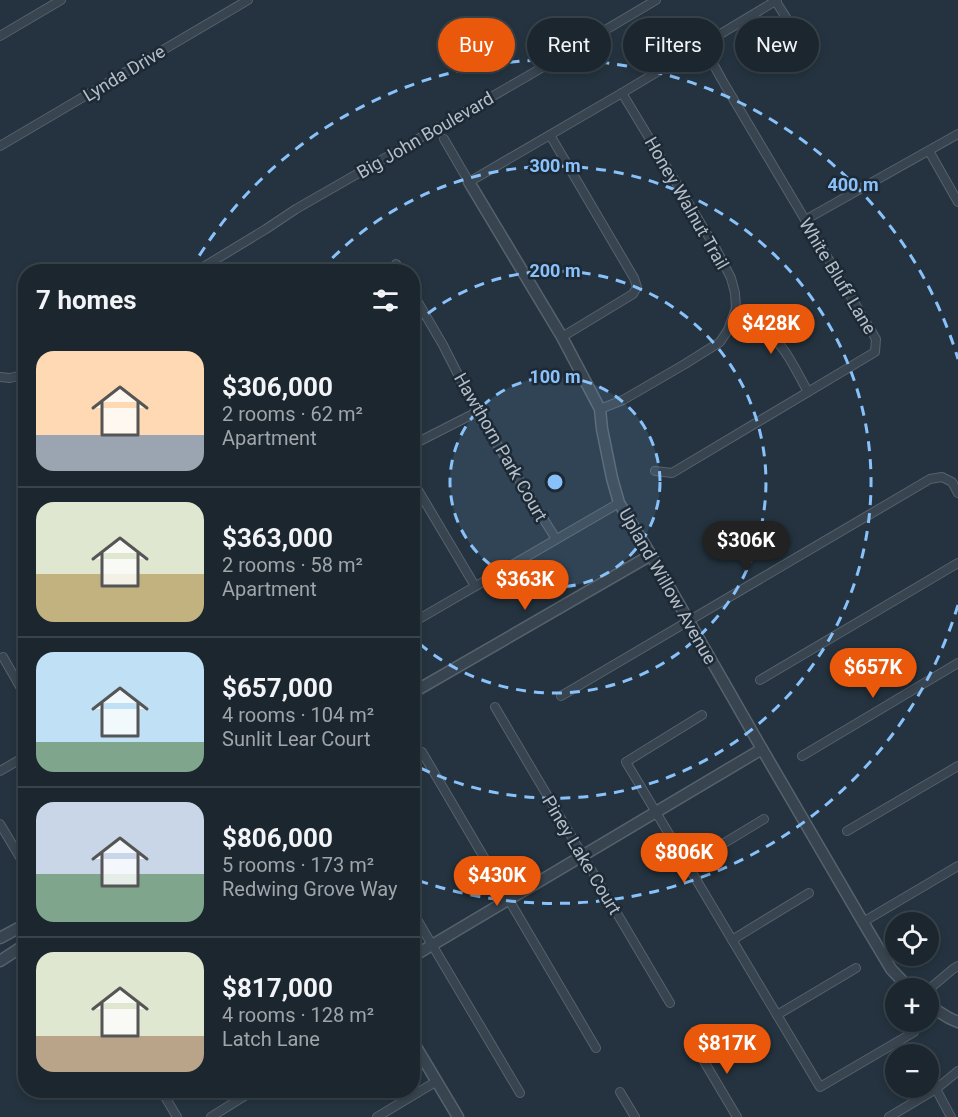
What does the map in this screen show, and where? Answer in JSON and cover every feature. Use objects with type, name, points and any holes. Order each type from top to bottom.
[{"type":"street","points":[[0,36],[61,0]]},
{"type":"street","name":"Lynda Drive","points":[[0,146],[248,0]]},
{"type":"street","name":"Big John Boulevard","points":[[208,264],[296,209],[526,77],[643,3],[656,0]]},
{"type":"street","points":[[723,33],[776,0],[787,18]]},
{"type":"street","points":[[469,182],[657,72]]},
{"type":"street","name":"White Bluff Lane","points":[[655,471],[672,473],[875,352],[876,339],[719,72]]},
{"type":"street","name":"Honey Walnut Trail","points":[[622,93],[715,247],[731,278],[735,292],[734,317]]},
{"type":"street","points":[[805,220],[958,134]]},
{"type":"street","points":[[550,135],[634,278],[637,288],[633,294],[562,338]]},
{"type":"street","name":"Upland Willow Avenue","points":[[444,139],[562,338],[600,409],[602,429],[619,503],[690,620],[863,922],[891,969],[900,978]]},
{"type":"street","points":[[928,152],[958,202]]},
{"type":"street","name":"Hawthorn Park Court","points":[[420,306],[477,412],[556,539]]},
{"type":"street","points":[[600,409],[623,400],[720,342],[734,317],[763,329],[772,337],[782,348],[808,392]]},
{"type":"street","points":[[0,377],[18,376]]},
{"type":"street","points":[[420,441],[477,412]]},
{"type":"street","points":[[561,696],[930,479],[942,477],[952,482],[958,493]]},
{"type":"street","points":[[420,493],[475,586]]},
{"type":"street","points":[[420,618],[619,503]]},
{"type":"street","points":[[420,688],[651,555]]},
{"type":"street","points":[[760,680],[958,563]]},
{"type":"street","points":[[3,657],[18,683]]},
{"type":"street","points":[[802,756],[958,663]]},
{"type":"street","name":"Piney Lake Court","points":[[495,707],[670,1003]]},
{"type":"street","points":[[702,715],[626,762],[820,1087],[914,1032]]},
{"type":"street","points":[[420,952],[762,749]]},
{"type":"street","points":[[422,752],[596,1048]]},
{"type":"street","points":[[0,771],[18,761]]},
{"type":"street","points":[[847,831],[958,766]]},
{"type":"street","points":[[688,865],[764,819]]},
{"type":"street","points":[[0,824],[18,851]]},
{"type":"street","points":[[863,922],[958,866]]},
{"type":"street","points":[[732,940],[809,893]]},
{"type":"street","points":[[420,924],[520,1093]]},
{"type":"street","points":[[0,938],[18,928]]},
{"type":"street","points":[[1,957],[18,948]]},
{"type":"street","points":[[939,981],[958,966]]},
{"type":"street","points":[[777,1015],[856,968]]},
{"type":"street","points":[[939,1012],[958,1022]]},
{"type":"street","points":[[695,1046],[737,1117]]},
{"type":"street","points":[[420,1054],[458,1117]]},
{"type":"street","points":[[939,1087],[958,1071]]},
{"type":"street","points":[[420,1091],[436,1081]]},
{"type":"street","points":[[621,1092],[635,1117]]},
{"type":"street","points":[[939,1095],[951,1117]]},
{"type":"street","points":[[166,1098],[177,1117]]},
{"type":"street","points":[[211,1117],[241,1098]]},
{"type":"street","points":[[377,1117],[408,1098]]},
{"type":"street","points":[[888,1117],[921,1098]]}]
